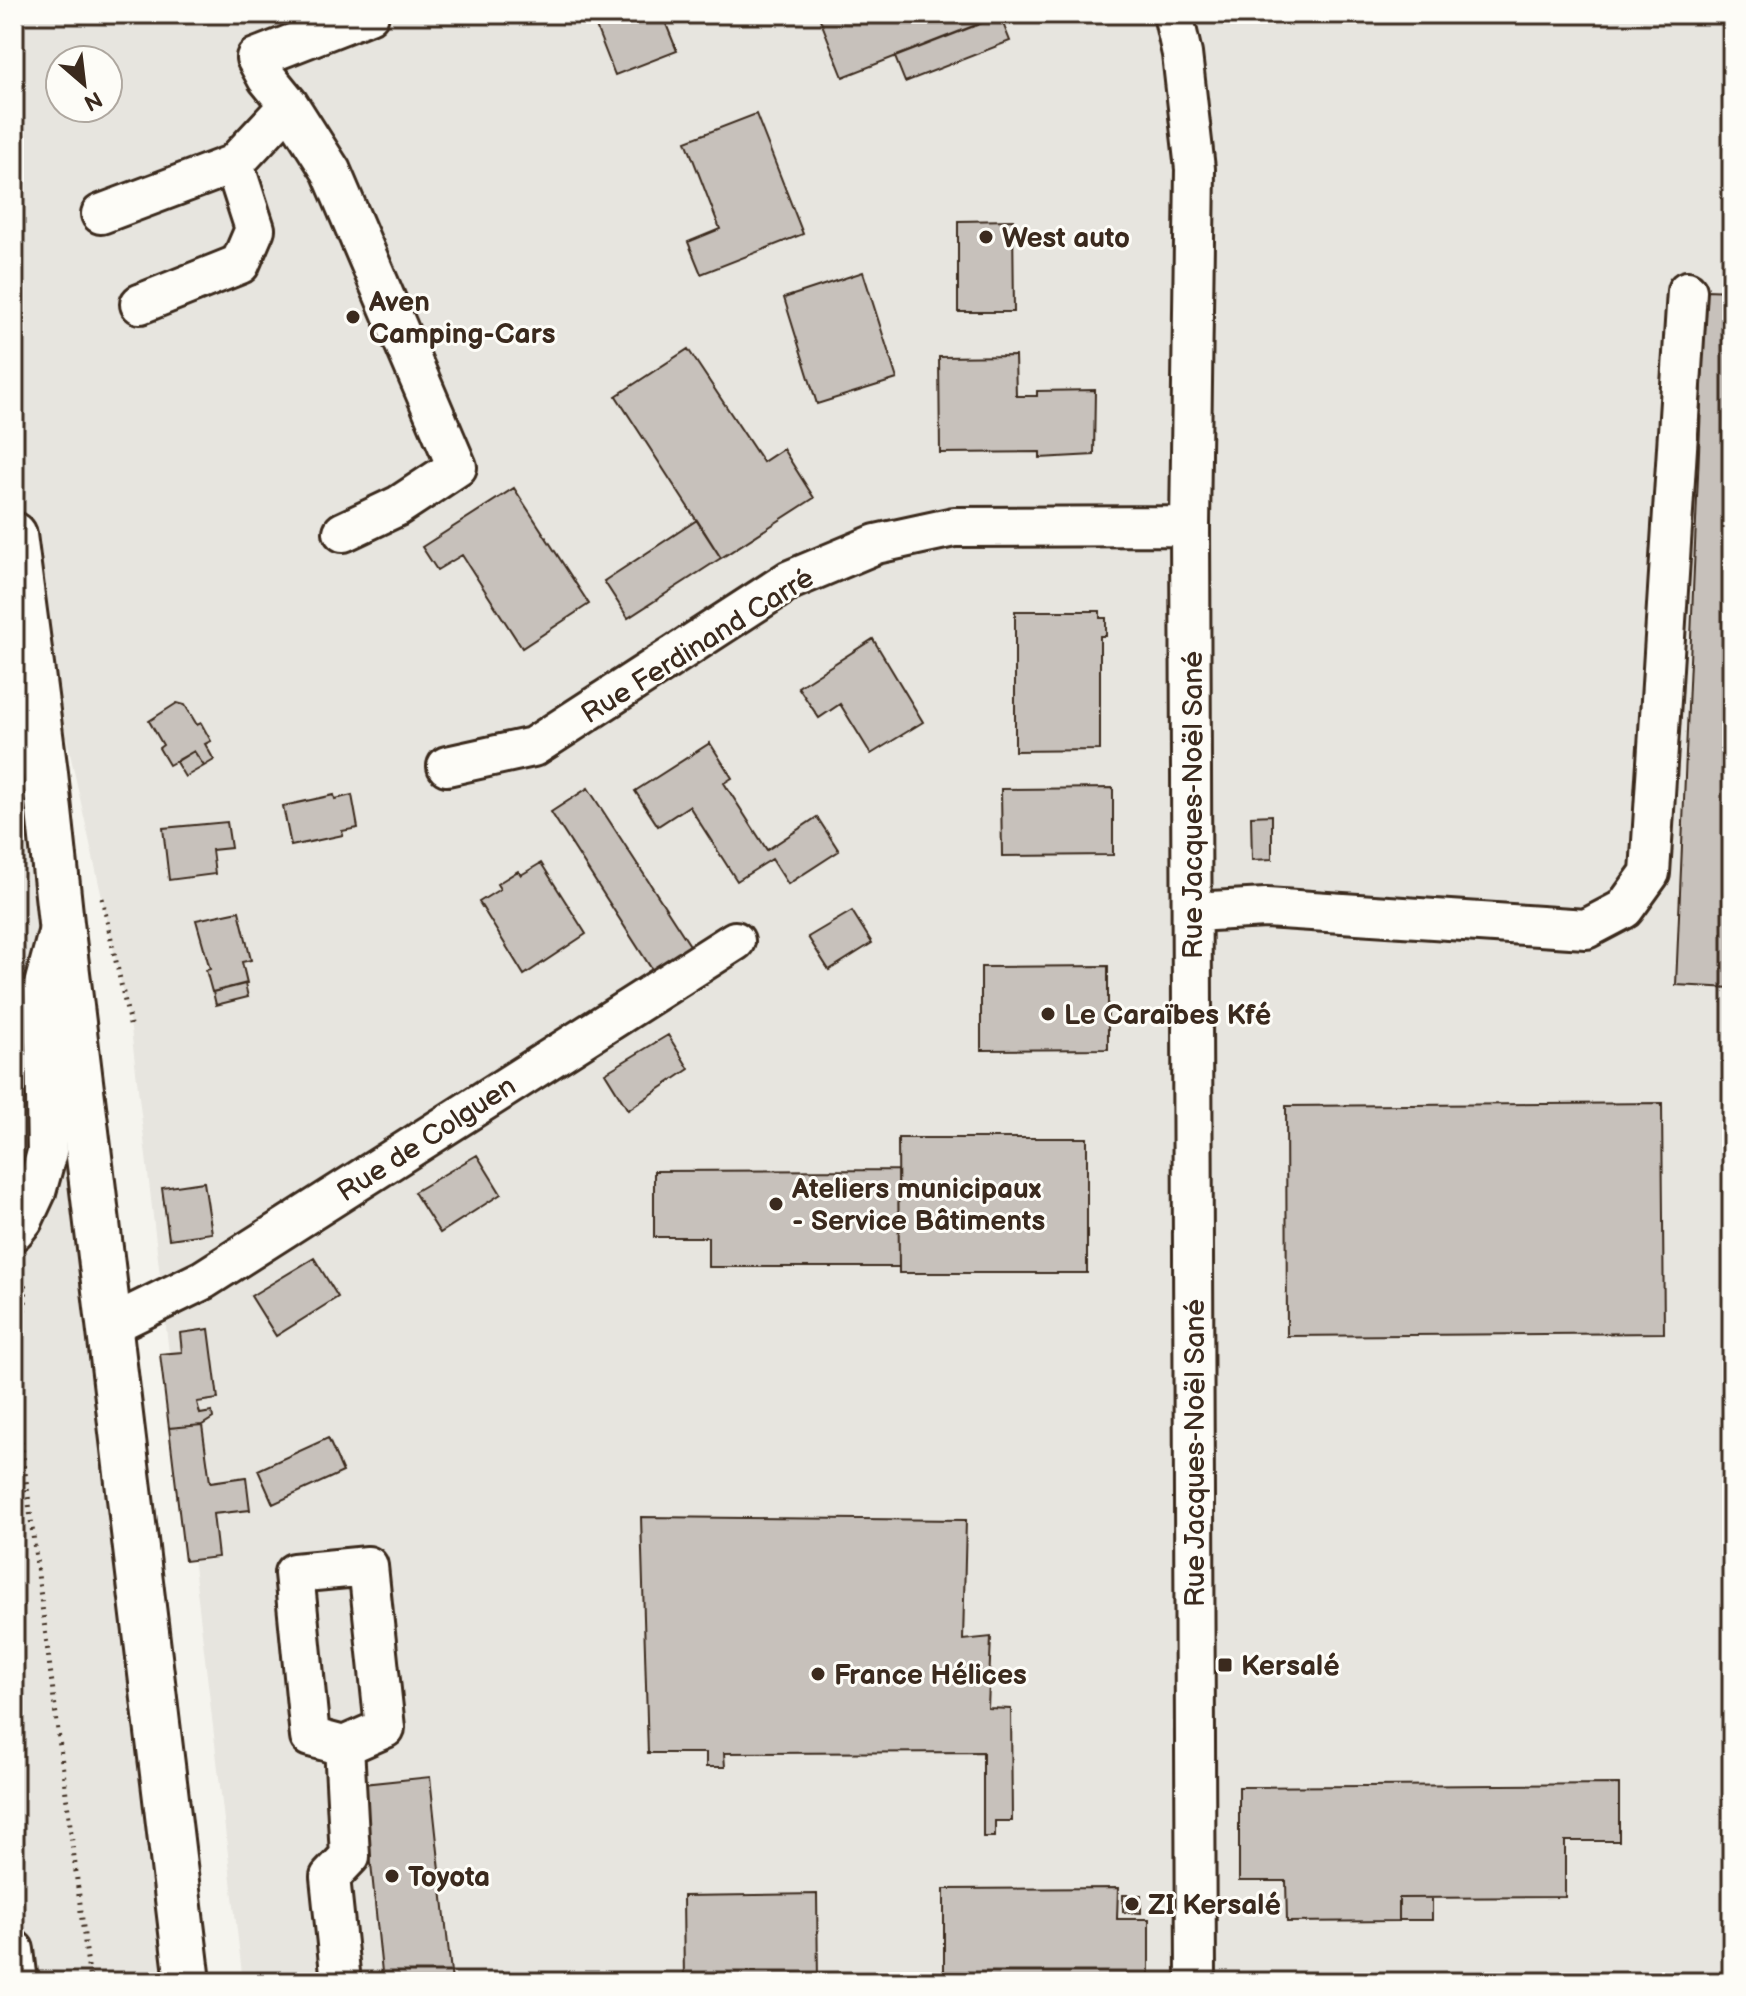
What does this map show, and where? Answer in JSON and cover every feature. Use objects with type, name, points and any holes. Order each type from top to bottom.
[{"type":"main road","points":[[14,535],[188,1982]]},
{"type":"street","points":[[343,532],[398,506],[457,467],[331,171],[256,58],[369,14]]},
{"type":"street","name":"Rue Jacques-Noël Sané","points":[[1173,14],[1182,54],[1195,169],[1190,526],[1196,1982]]},
{"type":"street","points":[[101,214],[234,164],[289,105]]},
{"type":"street","points":[[140,304],[240,264],[255,229],[234,164]]},
{"type":"street","points":[[1193,912],[1266,908],[1586,929],[1624,909],[1650,873],[1687,291]]},
{"type":"street","name":"Rue Ferdinand Carré","points":[[447,766],[533,747],[790,580],[876,544],[954,527],[1190,526]]},
{"type":"street","points":[[14,1231],[23,1220],[36,1192],[47,1152],[44,985],[61,923]]},
{"type":"street","name":"Rue de Colguen","points":[[111,1325],[203,1280],[735,941]]},
{"type":"street","points":[[368,1566],[385,1728],[344,1746],[310,1737],[294,1573],[368,1566]]},
{"type":"street","points":[[341,1982],[330,1877],[350,1856],[344,1746]]},
{"type":"street","points":[[14,1950],[18,1982]]},
{"type":"path","points":[[14,1263],[25,1280],[27,1303],[14,1341]]},
{"type":"path","points":[[14,1386],[90,1982]]},
{"type":"shaded area","points":[[14,14],[1732,14],[1732,1982],[243,1982],[131,1029],[14,500]]},
{"type":"shaded area","points":[[14,576],[188,1982],[14,1982]]},
{"type":"building","points":[[591,14],[662,14],[677,51],[615,75]]},
{"type":"building","points":[[818,14],[1004,14],[843,77]]},
{"type":"building","points":[[1000,16],[1010,41],[905,82],[895,57]]},
{"type":"building","points":[[756,114],[803,234],[701,274],[688,242],[720,229],[686,141]]},
{"type":"building","points":[[1013,220],[1014,312],[958,312],[958,221]]},
{"type":"building","points":[[863,272],[897,379],[817,404],[784,298]]},
{"type":"building","points":[[1706,290],[1732,291],[1732,988],[1676,985]]},
{"type":"building","points":[[688,349],[763,462],[783,449],[814,498],[721,558],[616,396]]},
{"type":"building","points":[[1015,356],[1016,396],[1037,396],[1037,391],[1095,390],[1094,455],[1040,458],[1040,452],[940,453],[939,357]]},
{"type":"building","points":[[514,488],[589,604],[522,648],[462,555],[437,570],[422,547]]},
{"type":"building","points":[[697,520],[721,558],[628,618],[604,581]]},
{"type":"building","points":[[1015,611],[1100,611],[1100,618],[1106,618],[1106,636],[1100,636],[1100,750],[1015,751]]},
{"type":"building","points":[[873,639],[923,722],[871,754],[840,704],[819,718],[798,687]]},
{"type":"building","points":[[177,703],[185,705],[197,725],[201,723],[211,741],[205,744],[214,760],[204,766],[194,751],[169,765],[159,748],[163,745],[149,721]]},
{"type":"building","points":[[710,743],[732,778],[724,783],[767,850],[817,817],[839,851],[788,884],[772,859],[737,881],[689,806],[658,826],[635,791]]},
{"type":"building","points":[[194,751],[204,766],[185,777],[176,762]]},
{"type":"building","points":[[588,788],[691,947],[653,971],[551,812]]},
{"type":"building","points":[[1113,788],[1113,855],[1002,856],[1001,789]]},
{"type":"building","points":[[334,795],[335,799],[352,795],[358,828],[342,831],[343,835],[291,846],[283,806]]},
{"type":"building","points":[[1272,815],[1272,859],[1252,860],[1251,816]]},
{"type":"building","points":[[227,822],[231,848],[212,850],[215,874],[169,880],[163,828]]},
{"type":"building","points":[[541,863],[586,934],[524,975],[479,902],[500,889],[497,884],[518,871],[521,875]]},
{"type":"building","points":[[239,911],[251,960],[242,962],[247,983],[212,992],[206,970],[210,969],[196,920]]},
{"type":"building","points":[[852,911],[872,943],[829,970],[808,937]]},
{"type":"building","points":[[1108,966],[1108,1049],[981,1050],[981,967]]},
{"type":"building","points":[[245,984],[248,997],[216,1005],[213,992]]},
{"type":"building","points":[[668,1035],[689,1069],[628,1110],[605,1073]]},
{"type":"building","points":[[1662,1103],[1664,1333],[1287,1336],[1286,1106]]},
{"type":"building","points":[[898,1138],[1087,1138],[1087,1273],[899,1273]]},
{"type":"building","points":[[477,1155],[501,1194],[440,1233],[414,1192]]},
{"type":"building","name":"Ateliers municipaux - Service Bâtiments","points":[[898,1170],[899,1267],[708,1267],[708,1237],[654,1237],[654,1171]]},
{"type":"building","points":[[204,1182],[212,1233],[169,1239],[162,1188]]},
{"type":"building","points":[[314,1258],[338,1297],[276,1336],[251,1296]]},
{"type":"building","points":[[209,1329],[218,1399],[197,1402],[200,1414],[212,1412],[213,1418],[202,1425],[169,1428],[160,1354],[182,1352],[180,1333]]},
{"type":"building","points":[[202,1425],[210,1482],[246,1477],[250,1510],[213,1514],[218,1557],[185,1561],[169,1428]]},
{"type":"building","points":[[328,1438],[343,1472],[273,1504],[258,1470]]},
{"type":"building","name":"France Hélices","points":[[641,1517],[966,1520],[963,1640],[991,1637],[988,1708],[1011,1709],[1012,1821],[995,1821],[995,1837],[983,1837],[983,1752],[724,1753],[725,1767],[706,1767],[706,1753],[648,1753]]},
{"type":"building","points":[[430,1777],[452,1982],[383,1982],[363,1784]]},
{"type":"building","points":[[1619,1784],[1619,1841],[1565,1841],[1565,1897],[1399,1898],[1399,1921],[1287,1922],[1286,1881],[1239,1881],[1239,1787]]},
{"type":"building","points":[[1118,1888],[1117,1919],[1149,1919],[1149,1982],[944,1982],[944,1889]]},
{"type":"building","points":[[817,1894],[818,1982],[684,1982],[683,1896]]},
{"type":"building","name":"ZI Kersalé","points":[[1123,1895],[1141,1895],[1141,1913],[1123,1912]]},
{"type":"building","points":[[1399,1898],[1432,1898],[1432,1920],[1399,1920]]},
{"type":"place","name":"West auto","points":[[986,237]]},
{"type":"place","name":"Aven Camping-Cars","points":[[353,317]]},
{"type":"place","name":"Le Caraïbes Kfé","points":[[1048,1014]]},
{"type":"place","name":"Ateliers municipaux - Service Bâtiments","points":[[776,1204]]},
{"type":"place","name":"Kersalé","points":[[1225,1665]]},
{"type":"place","name":"France Hélices","points":[[818,1674]]},
{"type":"place","name":"Toyota","points":[[392,1876]]},
{"type":"place","name":"ZI Kersalé","points":[[1132,1904]]}]
